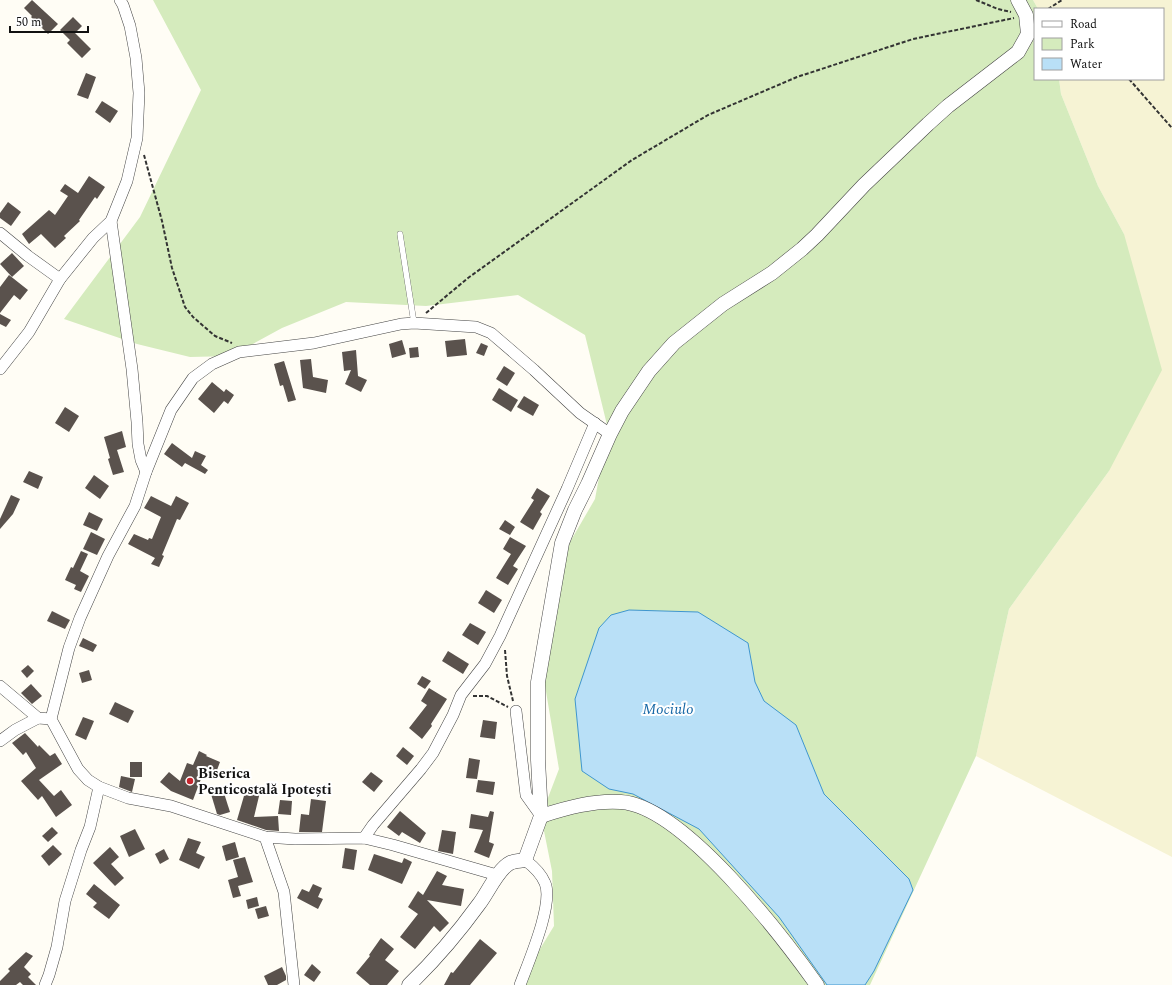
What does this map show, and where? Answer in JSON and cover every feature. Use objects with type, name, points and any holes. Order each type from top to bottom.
[{"type":"street","points":[[0,369],[29,332],[60,279],[93,238],[110,221],[127,182],[137,138],[139,93],[136,58],[130,26],[120,0]]},
{"type":"street","points":[[525,860],[541,816],[538,760],[538,682],[562,543],[574,510],[588,484],[622,411],[649,371],[674,343],[723,304],[772,273],[802,249],[818,235],[864,185],[928,124],[948,106],[1018,52],[1028,34],[1026,15],[1018,0]]},
{"type":"street","points":[[110,221],[131,362],[138,444],[146,472]]},
{"type":"street","points":[[0,233],[60,279]]},
{"type":"street","points":[[497,875],[364,838],[295,839],[265,837],[171,806],[128,798],[99,787],[88,780],[78,769],[51,719],[69,648],[80,618],[108,556],[135,506],[146,472],[171,410],[193,378],[212,364],[239,352],[314,343],[401,324],[414,323],[476,327],[491,333],[534,370],[580,413],[610,434]]},
{"type":"street","points":[[364,838],[373,825],[433,753],[453,715],[461,695],[485,664],[500,636],[595,423]]},
{"type":"street","points":[[0,686],[38,718]]},
{"type":"street","points":[[516,712],[526,795],[541,816]]},
{"type":"street","points":[[0,742],[15,730],[38,718],[51,719]]},
{"type":"street","points":[[45,985],[57,947],[65,901],[90,827],[99,787]]},
{"type":"street","points":[[541,816],[568,807],[597,803],[622,802],[640,806],[658,815],[680,831],[723,871],[778,933],[817,985]]},
{"type":"street","points":[[265,837],[284,892],[294,985]]},
{"type":"street","points":[[409,985],[433,962],[479,905],[497,875],[509,863],[525,860],[535,868],[545,884],[547,902],[542,922],[520,985]]},
{"type":"lane","points":[[400,234],[414,323]]},
{"type":"path","points":[[976,0],[998,9],[1026,15]]},
{"type":"path","points":[[1050,8],[1062,0]]},
{"type":"path","points":[[414,323],[468,278],[632,160],[708,115],[797,77],[913,39],[1026,15]]},
{"type":"path","points":[[1130,80],[1172,128]]},
{"type":"path","points":[[137,138],[146,161],[170,251],[172,268],[185,307],[193,317],[215,336],[236,344]]},
{"type":"path","points":[[500,636],[505,650],[507,676],[516,712]]},
{"type":"path","points":[[461,695],[486,696],[516,712]]},
{"type":"shaded area","points":[[1033,0],[1172,0],[1172,857],[976,756],[1009,609],[1109,471],[1124,234],[1098,186],[1061,94],[1059,80],[1164,80],[1164,8],[1037,8]]},
{"type":"green space","points":[[153,0],[1033,0],[1037,8],[1034,8],[1034,80],[1059,80],[1061,94],[1098,186],[1124,234],[1162,370],[1109,471],[1009,609],[976,756],[870,985],[518,985],[554,926],[552,871],[541,816],[559,769],[538,644],[552,573],[595,499],[608,429],[585,335],[518,295],[426,306],[346,302],[282,328],[231,356],[190,357],[137,344],[64,319],[140,217],[201,90]]},
{"type":"water","name":"Mociulo","points":[[629,610],[698,612],[748,643],[755,682],[764,701],[796,725],[824,794],[909,879],[913,890],[874,971],[865,985],[827,985],[779,917],[699,829],[633,794],[609,789],[582,771],[575,699],[599,628],[611,615]]},
{"type":"building","points":[[32,0],[58,24],[48,34],[24,8]]},
{"type":"building","points":[[73,17],[82,26],[75,33],[91,49],[82,58],[67,43],[70,40],[60,30]]},
{"type":"building","points":[[86,73],[96,77],[88,99],[77,95]]},
{"type":"building","points":[[102,101],[118,111],[110,123],[95,112]]},
{"type":"building","points":[[89,176],[105,187],[97,199],[95,197],[79,220],[80,221],[64,236],[66,238],[55,248],[41,234],[29,244],[22,234],[49,210],[55,215],[68,196],[60,191],[65,184],[78,193]]},
{"type":"building","points":[[8,202],[21,212],[11,226],[0,218],[0,213]]},
{"type":"building","points":[[12,253],[24,266],[12,277],[0,264]]},
{"type":"building","points":[[9,275],[28,290],[20,300],[14,295],[0,313],[0,287]]},
{"type":"building","points":[[0,314],[11,320],[6,327],[0,324]]},
{"type":"building","points":[[465,339],[467,355],[447,357],[445,341]]},
{"type":"building","points":[[402,340],[406,354],[392,358],[389,344]]},
{"type":"building","points":[[481,343],[488,346],[484,356],[476,353]]},
{"type":"building","points":[[418,347],[419,357],[410,358],[409,348]]},
{"type":"building","points":[[356,350],[358,376],[367,380],[361,392],[345,384],[351,370],[344,371],[342,352]]},
{"type":"building","points":[[311,359],[313,377],[328,380],[326,393],[303,388],[300,360]]},
{"type":"building","points":[[284,361],[296,400],[288,402],[283,385],[280,386],[274,364]]},
{"type":"building","points":[[504,366],[515,373],[507,386],[496,379]]},
{"type":"building","points":[[212,382],[224,392],[226,389],[234,395],[228,404],[224,401],[214,413],[198,399]]},
{"type":"building","points":[[499,388],[518,400],[511,412],[492,400]]},
{"type":"building","points":[[524,396],[539,405],[533,416],[517,407]]},
{"type":"building","points":[[65,407],[79,416],[69,432],[55,423]]},
{"type":"building","points":[[122,431],[126,447],[117,450],[124,472],[113,475],[104,437]]},
{"type":"building","points":[[172,443],[192,458],[195,451],[206,456],[201,465],[208,470],[205,474],[185,463],[182,467],[164,454]]},
{"type":"building","points":[[29,471],[43,477],[38,489],[23,482]]},
{"type":"building","points":[[94,475],[109,486],[100,499],[85,488]]},
{"type":"building","points":[[537,488],[550,496],[540,512],[542,514],[533,530],[520,522],[534,500],[531,498]]},
{"type":"building","points":[[11,495],[20,499],[13,514],[0,529],[0,519]]},
{"type":"building","points":[[151,496],[171,506],[176,496],[189,503],[180,520],[177,519],[162,555],[164,556],[159,567],[151,564],[155,558],[128,544],[134,534],[148,540],[149,538],[152,539],[161,517],[144,508]]},
{"type":"building","points":[[89,512],[103,519],[97,531],[83,525]]},
{"type":"building","points":[[505,520],[515,527],[510,535],[499,529]]},
{"type":"building","points":[[91,532],[105,539],[97,555],[83,549]]},
{"type":"building","points":[[510,537],[526,546],[513,566],[518,569],[508,585],[496,578],[511,554],[503,549]]},
{"type":"building","points":[[81,551],[88,554],[80,571],[89,576],[81,592],[74,589],[76,585],[65,580],[71,567],[73,568]]},
{"type":"building","points":[[486,590],[502,600],[494,613],[478,603]]},
{"type":"building","points":[[52,611],[70,620],[65,629],[47,621]]},
{"type":"building","points":[[470,623],[486,632],[478,645],[462,635]]},
{"type":"building","points":[[83,638],[97,645],[93,652],[79,646]]},
{"type":"building","points":[[448,651],[469,664],[463,674],[442,661]]},
{"type":"building","points":[[28,665],[34,671],[27,678],[21,671]]},
{"type":"building","points":[[89,670],[92,680],[82,683],[79,673]]},
{"type":"building","points":[[422,676],[431,681],[425,689],[417,684]]},
{"type":"building","points":[[31,684],[42,696],[32,704],[21,693]]},
{"type":"building","points":[[429,688],[447,699],[431,724],[432,726],[422,739],[409,728],[427,705],[421,701]]},
{"type":"building","points":[[115,702],[134,711],[128,723],[109,714]]},
{"type":"building","points":[[83,717],[94,721],[86,740],[75,735]]},
{"type":"building","points":[[483,720],[497,722],[495,739],[480,737]]},
{"type":"building","points":[[25,733],[38,747],[39,745],[50,756],[55,753],[62,764],[39,780],[54,796],[61,790],[72,805],[56,817],[42,796],[38,800],[21,781],[36,768],[26,752],[23,755],[12,743]]},
{"type":"building","points":[[403,747],[414,756],[407,765],[396,756]]},
{"type":"building","name":"Biserica Penticostală Ipotești","points":[[199,751],[220,762],[214,778],[205,775],[204,771],[193,800],[171,791],[160,782],[169,772],[180,781],[187,763],[193,765]]},
{"type":"building","points":[[469,758],[480,760],[477,779],[466,778]]},
{"type":"building","points":[[130,762],[142,762],[142,777],[130,777]]},
{"type":"building","points":[[371,772],[383,781],[374,792],[362,782]]},
{"type":"building","points":[[121,776],[135,779],[132,792],[119,787]]},
{"type":"building","points":[[478,780],[495,782],[493,795],[476,792]]},
{"type":"building","points":[[246,789],[260,792],[254,817],[278,816],[279,831],[266,830],[237,820]]},
{"type":"building","points":[[223,790],[230,812],[220,815],[217,814],[211,794]]},
{"type":"building","points":[[311,799],[326,801],[322,832],[299,832],[301,814],[309,815]]},
{"type":"building","points":[[280,800],[292,801],[291,815],[278,814]]},
{"type":"building","points":[[400,811],[426,833],[420,843],[402,832],[399,836],[387,827]]},
{"type":"building","points":[[490,811],[494,812],[489,842],[494,844],[489,858],[474,852],[483,830],[469,828],[471,814],[488,817]]},
{"type":"building","points":[[52,827],[58,833],[48,842],[42,836]]},
{"type":"building","points":[[135,829],[145,849],[129,857],[120,836]]},
{"type":"building","points":[[442,830],[456,832],[453,854],[438,851]]},
{"type":"building","points":[[188,838],[201,842],[196,853],[205,857],[199,869],[179,860]]},
{"type":"building","points":[[235,842],[239,857],[226,861],[222,846]]},
{"type":"building","points":[[53,845],[62,854],[49,866],[41,856]]},
{"type":"building","points":[[110,847],[119,857],[111,864],[124,878],[115,886],[93,863]]},
{"type":"building","points":[[345,848],[357,850],[354,870],[342,868]]},
{"type":"building","points":[[164,849],[169,859],[160,864],[155,854]]},
{"type":"building","points":[[374,854],[402,863],[404,858],[412,862],[402,884],[368,870]]},
{"type":"building","points":[[245,857],[253,882],[238,886],[241,896],[233,898],[228,880],[238,877],[233,860]]},
{"type":"building","points":[[437,871],[447,876],[442,885],[464,889],[461,906],[427,900],[449,923],[440,932],[434,926],[415,949],[400,937],[418,914],[408,907],[418,891],[423,895]]},
{"type":"building","points":[[94,884],[120,905],[109,919],[93,907],[97,903],[86,894]]},
{"type":"building","points":[[313,884],[322,888],[318,897],[323,899],[318,909],[297,898],[302,889],[309,892]]},
{"type":"building","points":[[257,897],[259,906],[248,909],[246,900]]},
{"type":"building","points":[[266,906],[269,916],[258,919],[255,909]]},
{"type":"building","points":[[381,938],[394,949],[385,960],[399,971],[387,985],[370,985],[356,973],[370,956],[369,955]]},
{"type":"building","points":[[480,939],[497,953],[470,985],[444,985],[451,972],[453,973]]},
{"type":"building","points":[[26,952],[33,956],[24,967],[31,974],[28,977],[36,985],[23,985],[20,982],[16,985],[0,985],[0,981],[10,971],[8,969]]},
{"type":"building","points":[[312,964],[321,972],[314,982],[304,975]]},
{"type":"building","points":[[282,967],[286,980],[277,985],[268,985],[264,976]]},
{"type":"place","name":"Biserica Penticostală Ipotești","points":[[190,781]]}]
